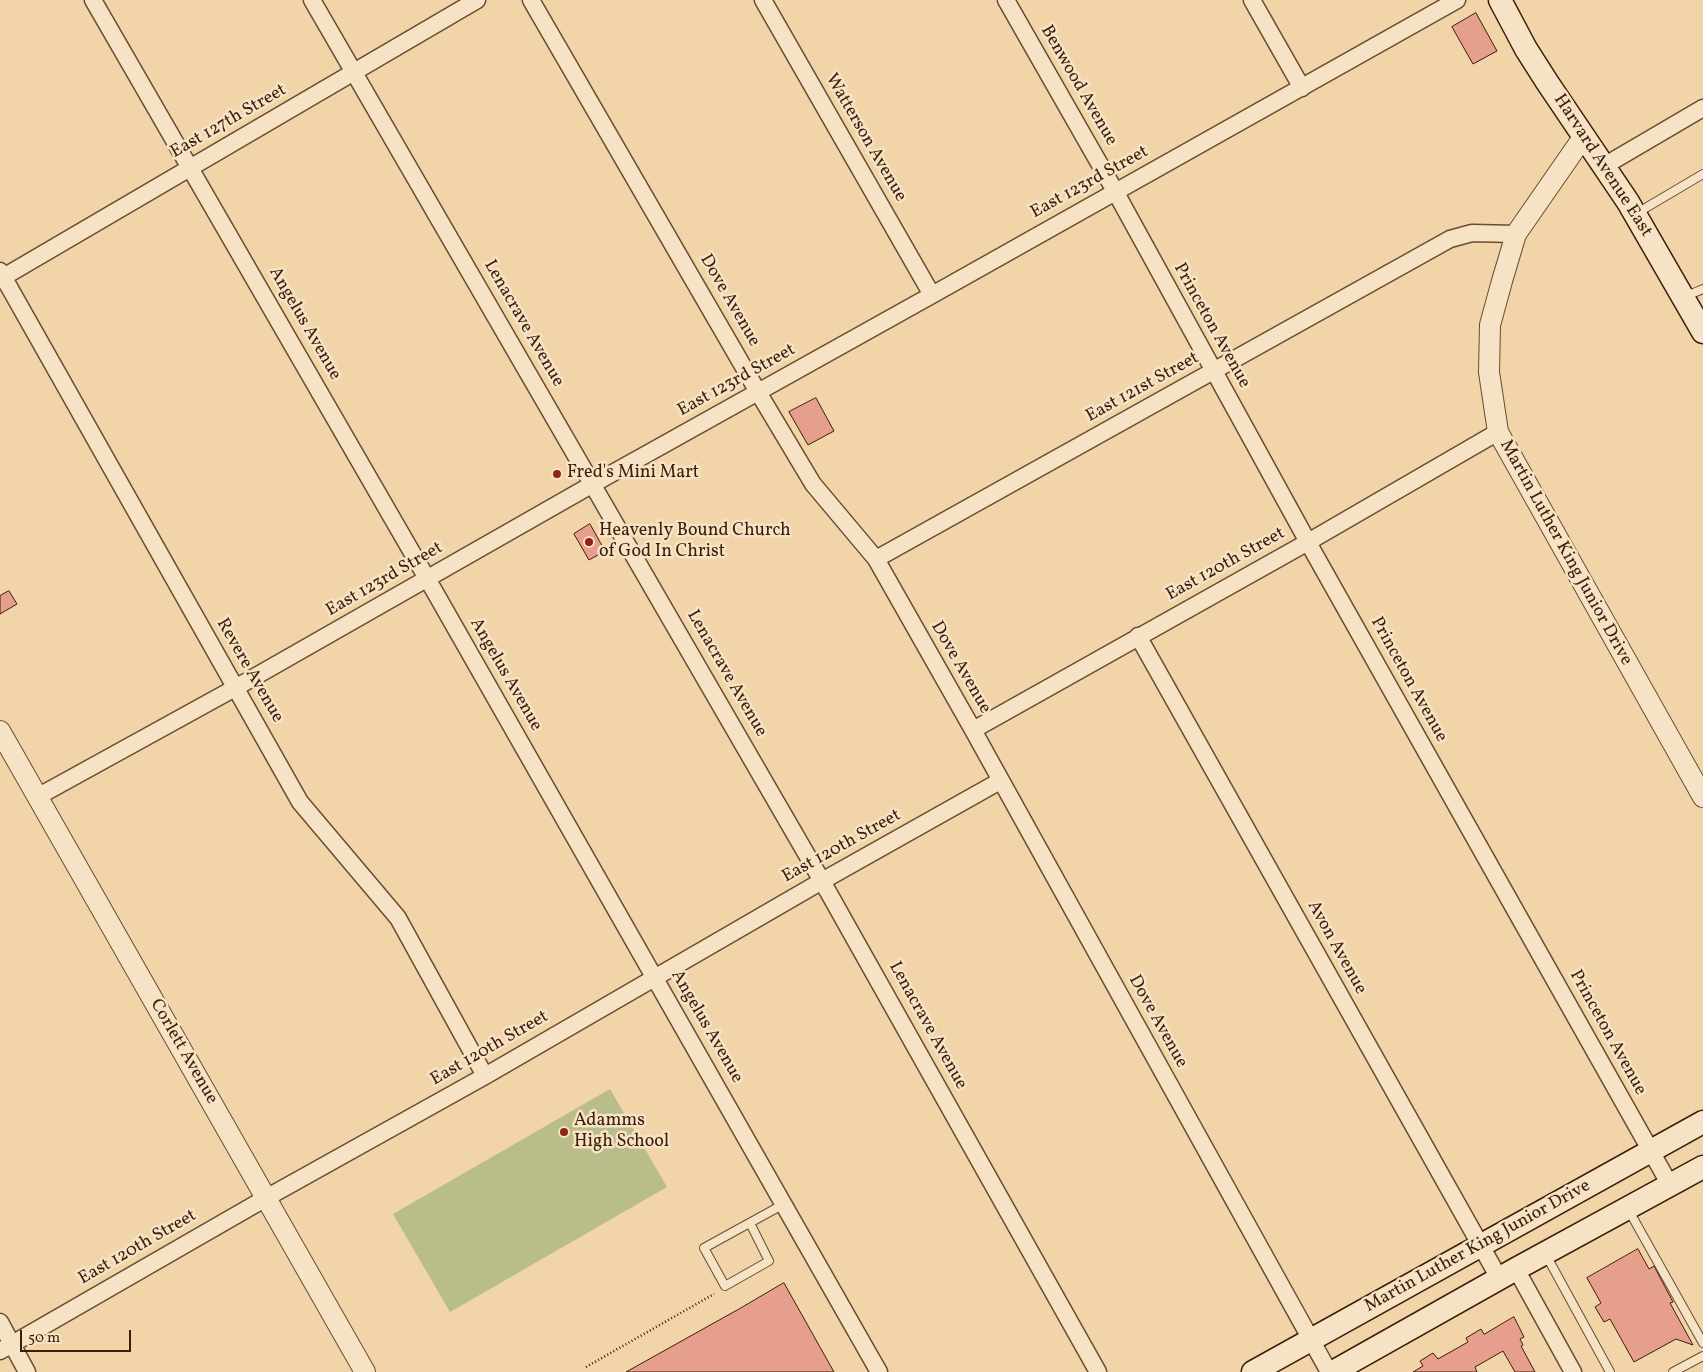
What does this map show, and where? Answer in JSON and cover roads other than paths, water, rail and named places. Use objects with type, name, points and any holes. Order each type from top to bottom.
[{"type":"main road","name":"Harvard Avenue East","points":[[1500,0],[1526,49],[1635,214],[1693,293],[1703,332]]},
{"type":"main road","name":"Martin Luther King Junior Drive","points":[[1253,1372],[1703,1122]]},
{"type":"main road","points":[[1331,1372],[1703,1167]]},
{"type":"street","name":"Angelus Avenue","points":[[93,0],[427,579],[879,1372]]},
{"type":"street","name":"Lenacrave Avenue","points":[[312,0],[822,881],[1098,1372]]},
{"type":"street","name":"East 127th Street","points":[[1,276],[191,168],[477,0]]},
{"type":"street","name":"Dove Avenue","points":[[531,0],[758,392],[814,484],[876,559],[1331,1372]]},
{"type":"street","name":"Watterson Avenue","points":[[763,0],[932,295]]},
{"type":"street","name":"Benwood Avenue","points":[[1006,0],[1115,192]]},
{"type":"street","points":[[1252,0],[1302,88]]},
{"type":"street","name":"East 123rd Street","points":[[37,797],[235,688],[592,484],[1457,0]]},
{"type":"street","points":[[1604,166],[1703,108]]},
{"type":"street","name":"Martin Luther King Junior Drive","points":[[1584,136],[1516,234],[1490,325],[1489,372],[1498,432],[1703,797]]},
{"type":"street","name":"Princeton Avenue","points":[[1115,192],[1308,542],[1670,1185]]},
{"type":"street","name":"East 121st Street","points":[[876,559],[1450,239],[1472,233],[1516,234]]},
{"type":"street","name":"Revere Avenue","points":[[1,276],[300,802],[398,918],[485,1076]]},
{"type":"street","name":"East 120th Street","points":[[972,730],[1308,542],[1498,432]]},
{"type":"street","name":"Avon Avenue","points":[[1138,636],[1481,1246],[1508,1274],[1574,1372]]},
{"type":"street","name":"Corlett Avenue","points":[[2,740],[37,797],[365,1372]]},
{"type":"street","name":"East 120th Street","points":[[6,1347],[266,1198],[485,1076],[822,881],[1000,781]]},
{"type":"street","points":[[0,1322],[6,1347],[28,1372]]},
{"type":"lane","points":[[1635,214],[1703,174]]},
{"type":"lane","points":[[750,1223],[769,1262],[725,1286],[704,1248],[784,1204]]},
{"type":"lane","points":[[1628,1208],[1703,1343]]},
{"type":"lane","points":[[1545,1253],[1610,1372]]},
{"type":"lane","points":[[1673,1372],[1703,1356]]},
{"type":"place","name":"Fred's Mini Mart","points":[[557,474]]},
{"type":"place","name":"Heavenly Bound Church of God In Christ","points":[[589,542]]},
{"type":"place","name":"Adamms High School","points":[[564,1132]]}]
